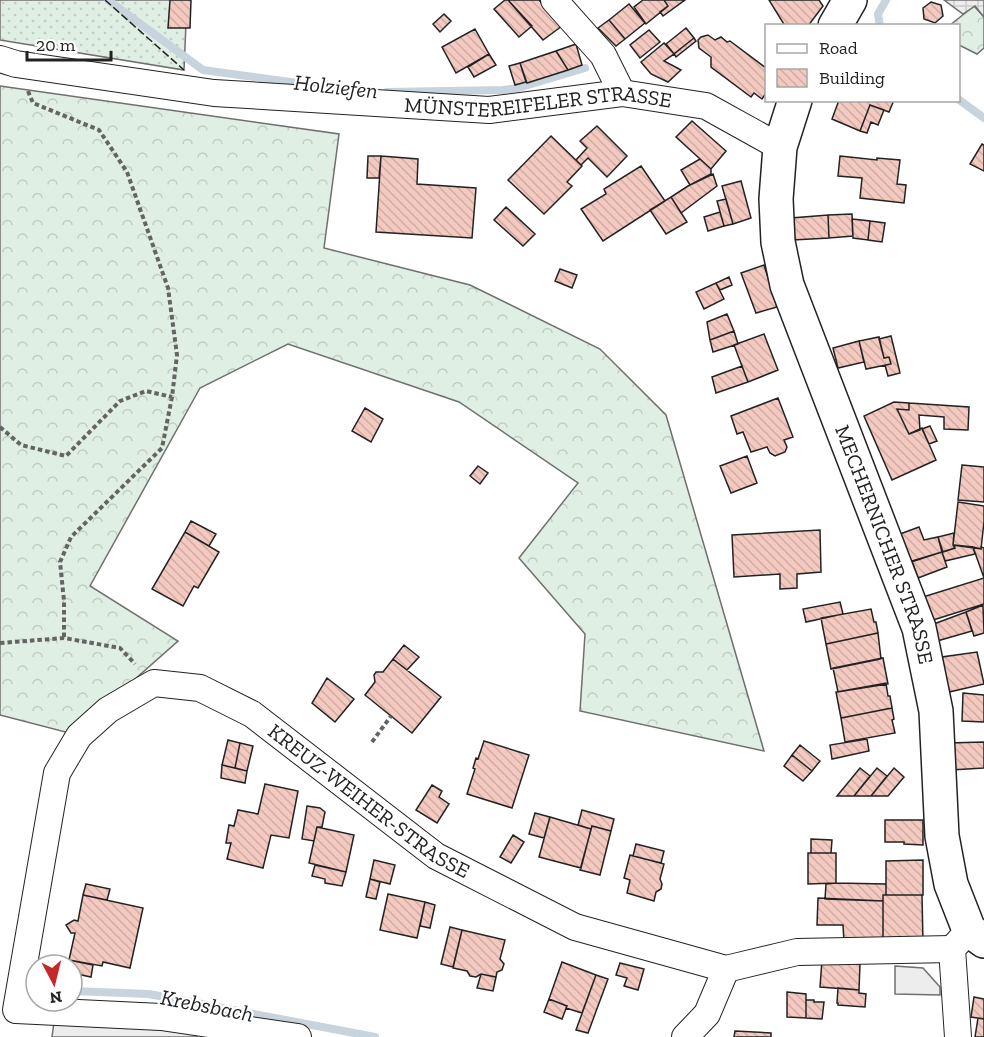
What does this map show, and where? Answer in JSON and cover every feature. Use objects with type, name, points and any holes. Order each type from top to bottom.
[{"type":"main road","points":[[836,24],[850,0]]},
{"type":"main road","name":"MECHERNICHER STRASSE","points":[[794,102],[780,147],[776,199],[778,242],[788,285],[919,628],[936,711],[942,836],[951,884],[968,940]]},
{"type":"street","points":[[554,0],[603,55],[622,93]]},
{"type":"street","name":"MÜNSTEREIFELER STRASSE","points":[[8,62],[214,93],[489,110],[622,93],[706,106],[780,147]]},
{"type":"street","points":[[154,683],[108,710],[79,736],[57,773],[16,1010],[161,1017],[298,1037]]},
{"type":"street","name":"KREUZ-WEIHER-STRASSE","points":[[154,683],[200,688],[252,714],[436,856],[575,927],[726,969],[797,952],[968,940]]},
{"type":"street","points":[[958,1037],[968,940]]},
{"type":"street","points":[[684,1037],[707,1014],[726,969]]},
{"type":"path","points":[[8,62],[33,103],[99,130],[128,172],[168,288],[177,355],[162,448],[71,537],[60,562],[64,601],[64,638]]},
{"type":"path","points":[[0,427],[21,445],[66,456],[120,401],[146,391],[171,397]]},
{"type":"path","points":[[0,643],[64,638],[120,648],[154,683]]},
{"type":"path","points":[[372,742],[391,716]]},
{"type":"green space","points":[[0,0],[187,0],[184,70],[0,40]]},
{"type":"green space","points":[[974,6],[984,17],[984,48],[977,54],[960,46],[960,24],[952,24]]},
{"type":"green space","points":[[0,86],[339,134],[324,248],[470,285],[600,349],[666,415],[764,751],[580,711],[585,634],[519,558],[578,483],[459,402],[288,344],[200,388],[90,586],[178,641],[73,734],[0,715]]},
{"type":"shaded area","points":[[944,0],[984,0],[984,17],[975,6],[963,14]]},
{"type":"shaded area","points":[[895,966],[923,968],[940,987],[940,995],[895,994]]},
{"type":"shaded area","points":[[54,1022],[198,1031],[197,1037],[52,1037]]},
{"type":"building","points":[[170,0],[191,0],[190,28],[168,28]]},
{"type":"building","points":[[508,0],[532,26],[519,37],[494,9]]},
{"type":"building","points":[[508,0],[539,0],[562,26],[543,40]]},
{"type":"building","points":[[643,0],[664,0],[668,6],[646,24],[634,7]]},
{"type":"building","points":[[664,0],[685,0],[663,16],[660,12],[668,6]]},
{"type":"building","points":[[769,0],[819,0],[823,6],[810,24],[784,24]]},
{"type":"building","points":[[931,2],[941,5],[943,16],[935,23],[924,19],[923,8]]},
{"type":"building","points":[[629,4],[645,23],[625,39],[609,20]]},
{"type":"building","points":[[444,14],[451,21],[440,32],[433,24]]},
{"type":"building","points":[[609,20],[625,39],[616,46],[598,28]]},
{"type":"building","points":[[686,28],[694,38],[674,54],[666,44]]},
{"type":"building","points":[[475,29],[489,54],[456,73],[442,47]]},
{"type":"building","points":[[649,30],[660,42],[640,58],[630,45]]},
{"type":"building","points":[[708,35],[715,40],[721,37],[727,42],[730,41],[765,67],[765,94],[762,99],[754,93],[751,97],[711,67],[711,57],[699,48],[698,40]]},
{"type":"building","points":[[694,38],[696,41],[676,57],[674,54]]},
{"type":"building","points":[[664,43],[674,54],[664,61],[681,70],[668,82],[651,74],[641,62]]},
{"type":"building","points":[[576,44],[582,65],[568,70],[556,51]]},
{"type":"building","points":[[556,51],[568,70],[527,83],[520,63]]},
{"type":"building","points":[[489,54],[496,65],[474,77],[468,67]]},
{"type":"building","points":[[520,63],[526,82],[515,85],[509,66]]},
{"type":"building","points":[[838,102],[893,102],[889,112],[870,105],[860,131],[832,119]]},
{"type":"building","points":[[870,105],[884,110],[878,125],[871,122],[867,133],[860,131]]},
{"type":"building","points":[[692,121],[726,151],[711,169],[676,137]]},
{"type":"building","points":[[597,126],[627,156],[607,177],[588,158],[581,165],[576,160],[587,148],[580,141]]},
{"type":"building","points":[[551,136],[582,166],[567,182],[572,186],[544,214],[508,180]]},
{"type":"building","points":[[982,144],[984,145],[984,171],[970,164]]},
{"type":"building","points":[[368,156],[381,156],[379,178],[367,178]]},
{"type":"building","points":[[381,156],[418,159],[417,184],[476,188],[472,238],[376,232]]},
{"type":"building","points":[[840,156],[900,160],[897,184],[906,185],[904,203],[860,198],[862,178],[838,176]]},
{"type":"building","points":[[700,159],[711,169],[711,174],[690,185],[681,170]]},
{"type":"building","points":[[641,166],[665,201],[603,241],[581,209],[606,194],[604,189]]},
{"type":"building","points":[[713,174],[717,186],[681,213],[671,197]]},
{"type":"building","points":[[741,181],[751,218],[733,224],[722,186]]},
{"type":"building","points":[[671,197],[687,222],[666,234],[650,210]]},
{"type":"building","points":[[726,199],[733,224],[724,226],[717,201]]},
{"type":"building","points":[[506,207],[535,234],[523,246],[494,220]]},
{"type":"building","points":[[720,212],[724,226],[708,231],[704,217]]},
{"type":"building","points":[[852,214],[853,236],[829,238],[828,215]]},
{"type":"building","points":[[828,215],[829,238],[793,240],[791,218]]},
{"type":"building","points":[[852,219],[870,221],[868,240],[853,238]]},
{"type":"building","points":[[870,221],[885,223],[882,242],[868,240]]},
{"type":"building","points":[[764,265],[777,307],[756,313],[741,273]]},
{"type":"building","points":[[560,269],[577,275],[572,288],[555,281]]},
{"type":"building","points":[[729,277],[732,285],[720,290],[716,283]]},
{"type":"building","points":[[716,283],[724,299],[704,309],[696,292]]},
{"type":"building","points":[[727,314],[734,331],[710,340],[707,322]]},
{"type":"building","points":[[734,331],[738,344],[713,352],[710,340]]},
{"type":"building","points":[[764,334],[778,370],[748,382],[734,345]]},
{"type":"building","points":[[891,336],[900,373],[888,376],[885,365],[891,364],[889,357],[884,358],[879,339]]},
{"type":"building","points":[[879,337],[884,358],[889,357],[891,364],[866,369],[859,341]]},
{"type":"building","points":[[859,341],[864,362],[838,368],[833,348]]},
{"type":"building","points":[[742,366],[748,382],[716,393],[712,377]]},
{"type":"building","points":[[778,398],[793,437],[784,440],[787,447],[785,452],[775,456],[767,447],[751,452],[743,432],[737,434],[731,416]]},
{"type":"building","points":[[894,402],[909,403],[909,410],[897,409],[909,434],[922,428],[936,460],[892,480],[864,416]]},
{"type":"building","points":[[909,403],[969,407],[968,430],[944,429],[944,417],[919,415],[920,430],[909,434],[897,409],[909,410]]},
{"type":"building","points":[[365,408],[383,419],[371,442],[352,431]]},
{"type":"building","points":[[930,426],[937,441],[929,444],[922,429]]},
{"type":"building","points":[[747,456],[757,483],[731,493],[720,466]]},
{"type":"building","points":[[962,465],[984,467],[984,502],[958,500]]},
{"type":"building","points":[[478,466],[488,473],[480,484],[470,476]]},
{"type":"building","points":[[958,502],[984,506],[981,549],[953,545]]},
{"type":"building","points":[[191,521],[216,534],[209,546],[185,532]]},
{"type":"building","points":[[919,527],[924,540],[938,537],[942,552],[911,562],[900,534]]},
{"type":"building","points":[[820,530],[821,572],[797,574],[797,588],[780,589],[780,574],[734,577],[732,535]]},
{"type":"building","points":[[185,532],[219,552],[198,588],[194,586],[183,606],[152,589]]},
{"type":"building","points":[[954,533],[955,548],[943,552],[938,537]]},
{"type":"building","points":[[954,545],[973,547],[975,554],[945,561],[942,552],[955,548]]},
{"type":"building","points":[[973,547],[984,548],[984,578]]},
{"type":"building","points":[[942,552],[947,567],[918,578],[912,561]]},
{"type":"building","points":[[984,578],[984,604],[930,621],[923,597]]},
{"type":"building","points":[[840,602],[843,614],[806,622],[803,609]]},
{"type":"building","points":[[983,605],[984,633],[974,636],[966,612]]},
{"type":"building","points":[[871,609],[878,633],[826,644],[821,618]]},
{"type":"building","points":[[966,612],[972,631],[937,641],[931,625]]},
{"type":"building","points":[[878,633],[881,659],[831,669],[826,644]]},
{"type":"building","points":[[404,645],[419,657],[407,670],[393,659]]},
{"type":"building","points":[[977,652],[984,684],[949,692],[942,657]]},
{"type":"building","points":[[883,658],[888,684],[838,692],[833,668]]},
{"type":"building","points":[[393,659],[441,697],[412,733],[365,695],[375,682],[376,672],[383,672]]},
{"type":"building","points":[[327,678],[354,699],[335,722],[312,703]]},
{"type":"building","points":[[886,683],[892,708],[841,718],[836,692]]},
{"type":"building","points":[[963,693],[984,695],[984,722],[962,721]]},
{"type":"building","points":[[892,708],[895,733],[845,742],[841,718]]},
{"type":"building","points":[[867,739],[869,751],[832,759],[830,745]]},
{"type":"building","points":[[228,740],[240,743],[235,768],[222,765]]},
{"type":"building","points":[[484,741],[529,755],[512,808],[467,794],[476,758],[478,759]]},
{"type":"building","points":[[984,742],[984,768],[951,770],[948,743]]},
{"type":"building","points":[[240,743],[253,746],[247,771],[235,768]]},
{"type":"building","points":[[800,745],[820,761],[812,771],[792,755]]},
{"type":"building","points":[[792,755],[812,771],[803,781],[784,766]]},
{"type":"building","points":[[222,765],[247,771],[245,783],[221,778]]},
{"type":"building","points":[[860,768],[870,776],[854,796],[837,796]]},
{"type":"building","points":[[877,768],[887,776],[871,796],[854,796]]},
{"type":"building","points":[[894,768],[904,777],[888,796],[871,796]]},
{"type":"building","points":[[265,784],[298,791],[289,838],[271,835],[263,868],[227,859],[231,843],[226,843],[229,825],[234,826],[238,810],[258,814]]},
{"type":"building","points":[[432,785],[442,791],[439,797],[449,804],[437,823],[416,810]]},
{"type":"building","points":[[307,806],[320,808],[325,812],[322,827],[317,827],[314,841],[302,839]]},
{"type":"building","points":[[582,810],[614,819],[611,831],[578,825]]},
{"type":"building","points":[[535,813],[550,817],[544,838],[529,834]]},
{"type":"building","points":[[550,817],[591,829],[581,868],[539,857]]},
{"type":"building","points":[[885,820],[923,820],[923,845],[885,842]]},
{"type":"building","points":[[592,826],[611,831],[600,875],[580,870]]},
{"type":"building","points":[[317,827],[354,835],[346,872],[309,863]]},
{"type":"building","points":[[513,835],[524,842],[511,863],[500,857]]},
{"type":"building","points":[[811,839],[832,840],[831,853],[811,853]]},
{"type":"building","points":[[636,844],[664,851],[661,863],[633,856]]},
{"type":"building","points":[[808,853],[836,853],[836,883],[808,884]]},
{"type":"building","points":[[630,855],[664,864],[660,879],[661,889],[656,892],[654,901],[627,893],[630,880],[624,878]]},
{"type":"building","points":[[374,860],[395,865],[390,884],[370,879]]},
{"type":"building","points":[[923,860],[923,895],[886,895],[886,861]]},
{"type":"building","points":[[315,865],[346,872],[342,886],[325,883],[325,879],[312,876]]},
{"type":"building","points":[[370,879],[380,882],[376,899],[366,897]]},
{"type":"building","points":[[86,884],[110,889],[107,900],[83,895]]},
{"type":"building","points":[[826,884],[886,884],[886,895],[883,895],[883,901],[825,899]]},
{"type":"building","points":[[388,894],[425,902],[417,938],[380,930]]},
{"type":"building","points":[[83,895],[143,908],[130,968],[103,962],[102,966],[84,963],[84,953],[71,953],[75,933],[71,933],[66,925],[74,920],[78,921]]},
{"type":"building","points":[[883,895],[922,895],[923,943],[883,943]]},
{"type":"building","points":[[818,898],[883,901],[883,943],[844,942],[843,925],[817,925]]},
{"type":"building","points":[[425,902],[435,905],[430,928],[420,926]]},
{"type":"building","points":[[450,927],[462,930],[453,967],[441,964]]},
{"type":"building","points":[[462,930],[505,940],[500,959],[504,964],[496,977],[481,974],[476,977],[470,976],[467,971],[453,968]]},
{"type":"building","points":[[822,960],[860,964],[859,990],[820,987]]},
{"type":"building","points":[[562,962],[596,975],[582,1013],[549,999]]},
{"type":"building","points":[[84,963],[93,965],[91,977],[84,976]]},
{"type":"building","points":[[620,963],[644,969],[638,990],[624,986],[627,978],[616,975]]},
{"type":"building","points":[[481,974],[496,977],[493,991],[477,988]]},
{"type":"building","points":[[596,975],[608,979],[588,1033],[576,1030]]},
{"type":"building","points":[[838,988],[859,990],[859,993],[866,994],[865,1007],[838,1005]]},
{"type":"building","points":[[787,992],[806,994],[806,1018],[787,1017]]},
{"type":"building","points":[[974,997],[984,999],[984,1019],[971,1017]]},
{"type":"building","points":[[549,999],[567,1006],[562,1019],[544,1012]]},
{"type":"building","points":[[806,1000],[824,1002],[822,1019],[806,1018]]},
{"type":"building","points":[[978,1018],[984,1019],[984,1037],[975,1037]]},
{"type":"building","points":[[735,1031],[771,1033],[771,1037],[734,1037]]},
{"type":"waterway","name":"Holziefen","points":[[108,0],[203,70],[341,89]]},
{"type":"waterway","points":[[880,24],[878,14],[886,0]]},
{"type":"waterway","name":"Holziefen","points":[[387,92],[503,90],[518,88],[585,68]]},
{"type":"waterway","points":[[960,100],[984,118]]},
{"type":"waterway","name":"Krebsbach","points":[[84,991],[149,994],[375,1037]]},
{"type":"fence","points":[[105,0],[184,70]]}]
